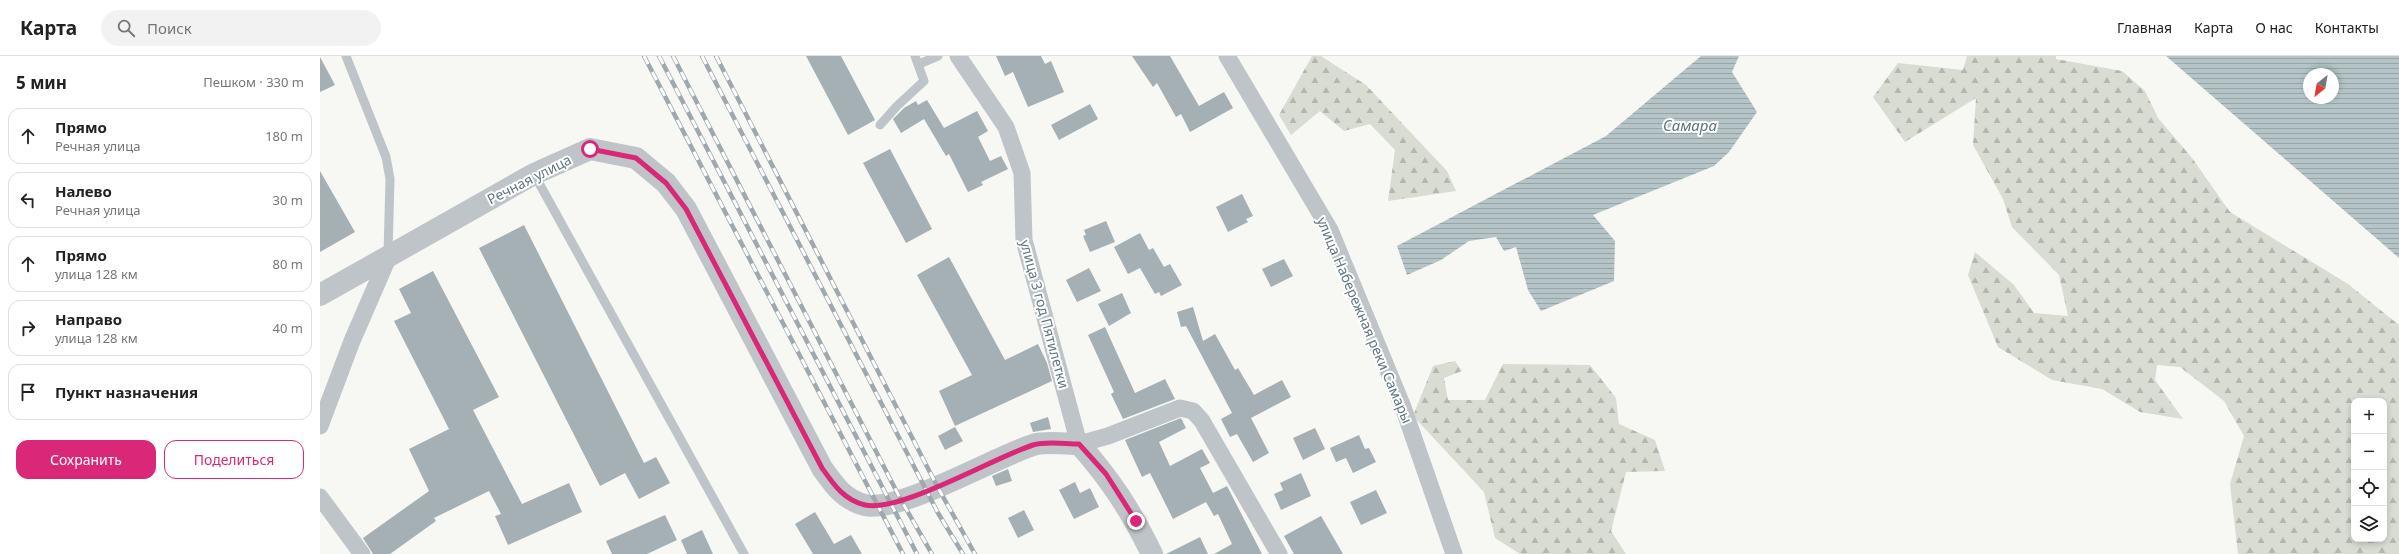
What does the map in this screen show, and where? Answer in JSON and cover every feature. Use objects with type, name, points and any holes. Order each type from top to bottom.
[{"type":"street","name":"улица 3 год Пятилетки","points":[[958,56],[1006,127],[1022,172],[1024,240],[1079,444]]},
{"type":"street","name":"улица Набережная реки Самары","points":[[1226,56],[1330,230],[1403,407],[1454,554]]},
{"type":"street","name":"Речная улица","points":[[320,295],[388,258],[534,174],[590,149],[636,158],[666,183],[686,209],[822,468],[838,491],[853,500],[866,505],[878,506],[927,491],[1034,445],[1079,444]]},
{"type":"street","points":[[320,426],[352,341],[388,258]]},
{"type":"street","points":[[1152,554],[1136,521],[1106,474],[1079,444],[1108,436],[1180,408],[1193,411],[1202,420],[1278,554]]},
{"type":"street","points":[[320,497],[362,554]]},
{"type":"lane","points":[[346,56],[386,157],[390,179],[388,258]]},
{"type":"lane","points":[[880,125],[897,106],[924,81],[917,60],[938,56]]},
{"type":"lane","points":[[534,174],[744,554]]},
{"type":"green space","points":[[1312,56],[1321,56],[1366,85],[1447,171],[1456,191],[1388,201],[1395,150],[1370,124],[1344,131],[1320,111],[1291,135],[1279,115]]},
{"type":"green space","points":[[1967,56],[2056,56],[2056,59],[2122,71],[2145,91],[2158,118],[2192,158],[2230,212],[2348,284],[2399,325],[2399,554],[2238,554],[2230,484],[2244,436],[2224,401],[2180,367],[2157,365],[2155,380],[2183,419],[2140,412],[2102,389],[2052,380],[1998,347],[1968,275],[1975,252],[2014,285],[2034,313],[2068,316],[2059,275],[2012,227],[2003,199],[1973,145],[1976,98],[1905,142],[1873,97],[1898,63],[1963,70]]},
{"type":"green space","points":[[1455,361],[1462,371],[1444,378],[1448,400],[1485,400],[1503,364],[1590,365],[1616,398],[1619,424],[1655,440],[1665,471],[1626,472],[1611,531],[1626,554],[1520,554],[1495,538],[1484,492],[1413,416],[1433,366]]},
{"type":"water","name":"Самара","points":[[1701,56],[1739,56],[1732,72],[1757,112],[1729,152],[1714,166],[1593,215],[1615,241],[1614,281],[1541,311],[1528,290],[1516,247],[1504,251],[1496,237],[1469,241],[1441,260],[1407,275],[1397,246],[1606,136]]},
{"type":"water","points":[[2166,56],[2399,56],[2399,258]]},
{"type":"building","points":[[806,56],[841,56],[875,120],[848,135]]},
{"type":"building","points":[[996,56],[1041,56],[1045,64],[1051,61],[1064,92],[1028,107],[1013,72],[1005,76]]},
{"type":"building","points":[[1132,56],[1170,56],[1199,106],[1224,92],[1233,108],[1190,132],[1181,114],[1176,117],[1157,83],[1153,87]]},
{"type":"building","points":[[320,57],[335,85],[320,92]]},
{"type":"building","points":[[927,100],[944,128],[977,111],[988,131],[978,137],[990,161],[1001,156],[1008,169],[981,182],[983,185],[968,192],[949,154],[946,156],[924,119],[901,133],[893,119],[904,108],[916,101],[918,105]]},
{"type":"building","points":[[1090,104],[1098,119],[1059,140],[1051,125]]},
{"type":"building","points":[[890,149],[932,229],[906,243],[863,163]]},
{"type":"building","points":[[320,171],[355,232],[320,252]]},
{"type":"building","points":[[1242,194],[1253,216],[1246,219],[1248,222],[1228,232],[1216,207]]},
{"type":"building","points":[[1106,221],[1115,242],[1090,252],[1083,236],[1086,235],[1084,230]]},
{"type":"building","points":[[524,225],[644,463],[656,457],[670,483],[639,499],[625,473],[600,486],[479,248]]},
{"type":"building","points":[[1140,233],[1149,250],[1153,248],[1164,267],[1170,264],[1182,285],[1161,296],[1159,292],[1155,294],[1140,268],[1128,274],[1114,247]]},
{"type":"building","points":[[949,257],[1005,360],[1038,344],[1047,363],[1052,381],[955,426],[939,391],[972,375],[917,275]]},
{"type":"building","points":[[1284,259],[1293,276],[1271,287],[1262,269]]},
{"type":"building","points":[[1089,268],[1101,291],[1077,302],[1066,280]]},
{"type":"building","points":[[433,271],[499,397],[473,410],[522,504],[569,483],[582,512],[508,545],[495,516],[501,514],[489,491],[434,518],[436,521],[390,554],[373,554],[363,538],[429,491],[409,449],[449,429],[394,321],[411,313],[399,289]]},
{"type":"building","points":[[1122,293],[1131,313],[1109,326],[1098,304]]},
{"type":"building","points":[[1193,307],[1203,341],[1215,334],[1235,370],[1238,368],[1254,395],[1282,380],[1291,397],[1251,418],[1269,453],[1253,462],[1237,434],[1230,437],[1221,419],[1232,413],[1186,326],[1181,327],[1177,312]]},
{"type":"building","points":[[1105,327],[1135,393],[1165,379],[1175,399],[1123,419],[1111,394],[1114,392],[1088,335]]},
{"type":"building","points":[[1048,417],[1051,429],[1033,432],[1030,423]]},
{"type":"building","points":[[1181,418],[1186,428],[1159,442],[1170,466],[1202,449],[1210,463],[1200,468],[1213,493],[1227,486],[1262,554],[1214,554],[1232,544],[1218,514],[1214,516],[1206,502],[1173,519],[1150,473],[1142,477],[1125,440]]},
{"type":"building","points":[[955,427],[963,441],[945,450],[938,436]]},
{"type":"building","points":[[1315,428],[1325,449],[1303,460],[1293,438]]},
{"type":"building","points":[[1359,435],[1365,449],[1369,448],[1376,462],[1353,473],[1346,458],[1336,462],[1330,448]]},
{"type":"building","points":[[1008,469],[1012,481],[996,486],[992,476]]},
{"type":"building","points":[[1301,473],[1311,496],[1281,510],[1274,494],[1283,490],[1280,483]]},
{"type":"building","points":[[1075,482],[1080,493],[1090,488],[1099,507],[1074,519],[1059,490]]},
{"type":"building","points":[[1376,490],[1387,513],[1361,525],[1350,502]]},
{"type":"building","points":[[1024,510],[1034,530],[1018,538],[1008,518]]},
{"type":"building","points":[[815,512],[834,544],[851,535],[862,554],[813,554],[795,524]]},
{"type":"building","points":[[665,515],[677,540],[647,554],[612,554],[606,541]]},
{"type":"building","points":[[1321,516],[1343,554],[1294,554],[1284,536]]},
{"type":"building","points":[[702,530],[713,554],[687,554],[681,540]]},
{"type":"building","points":[[1200,537],[1208,554],[1166,554]]},
{"type":"railway","points":[[644,56],[903,554]]},
{"type":"railway","points":[[659,56],[917,554]]},
{"type":"railway","points":[[673,56],[901,500],[932,554]]},
{"type":"railway","points":[[702,56],[938,513],[963,554]]},
{"type":"railway","points":[[716,56],[937,486],[975,554]]},
{"type":"route","points":[[590,149],[636,158],[666,183],[686,209],[822,468],[838,491],[853,500],[866,505],[878,506],[927,491],[1034,445],[1079,444],[1106,474],[1136,521]]}]
